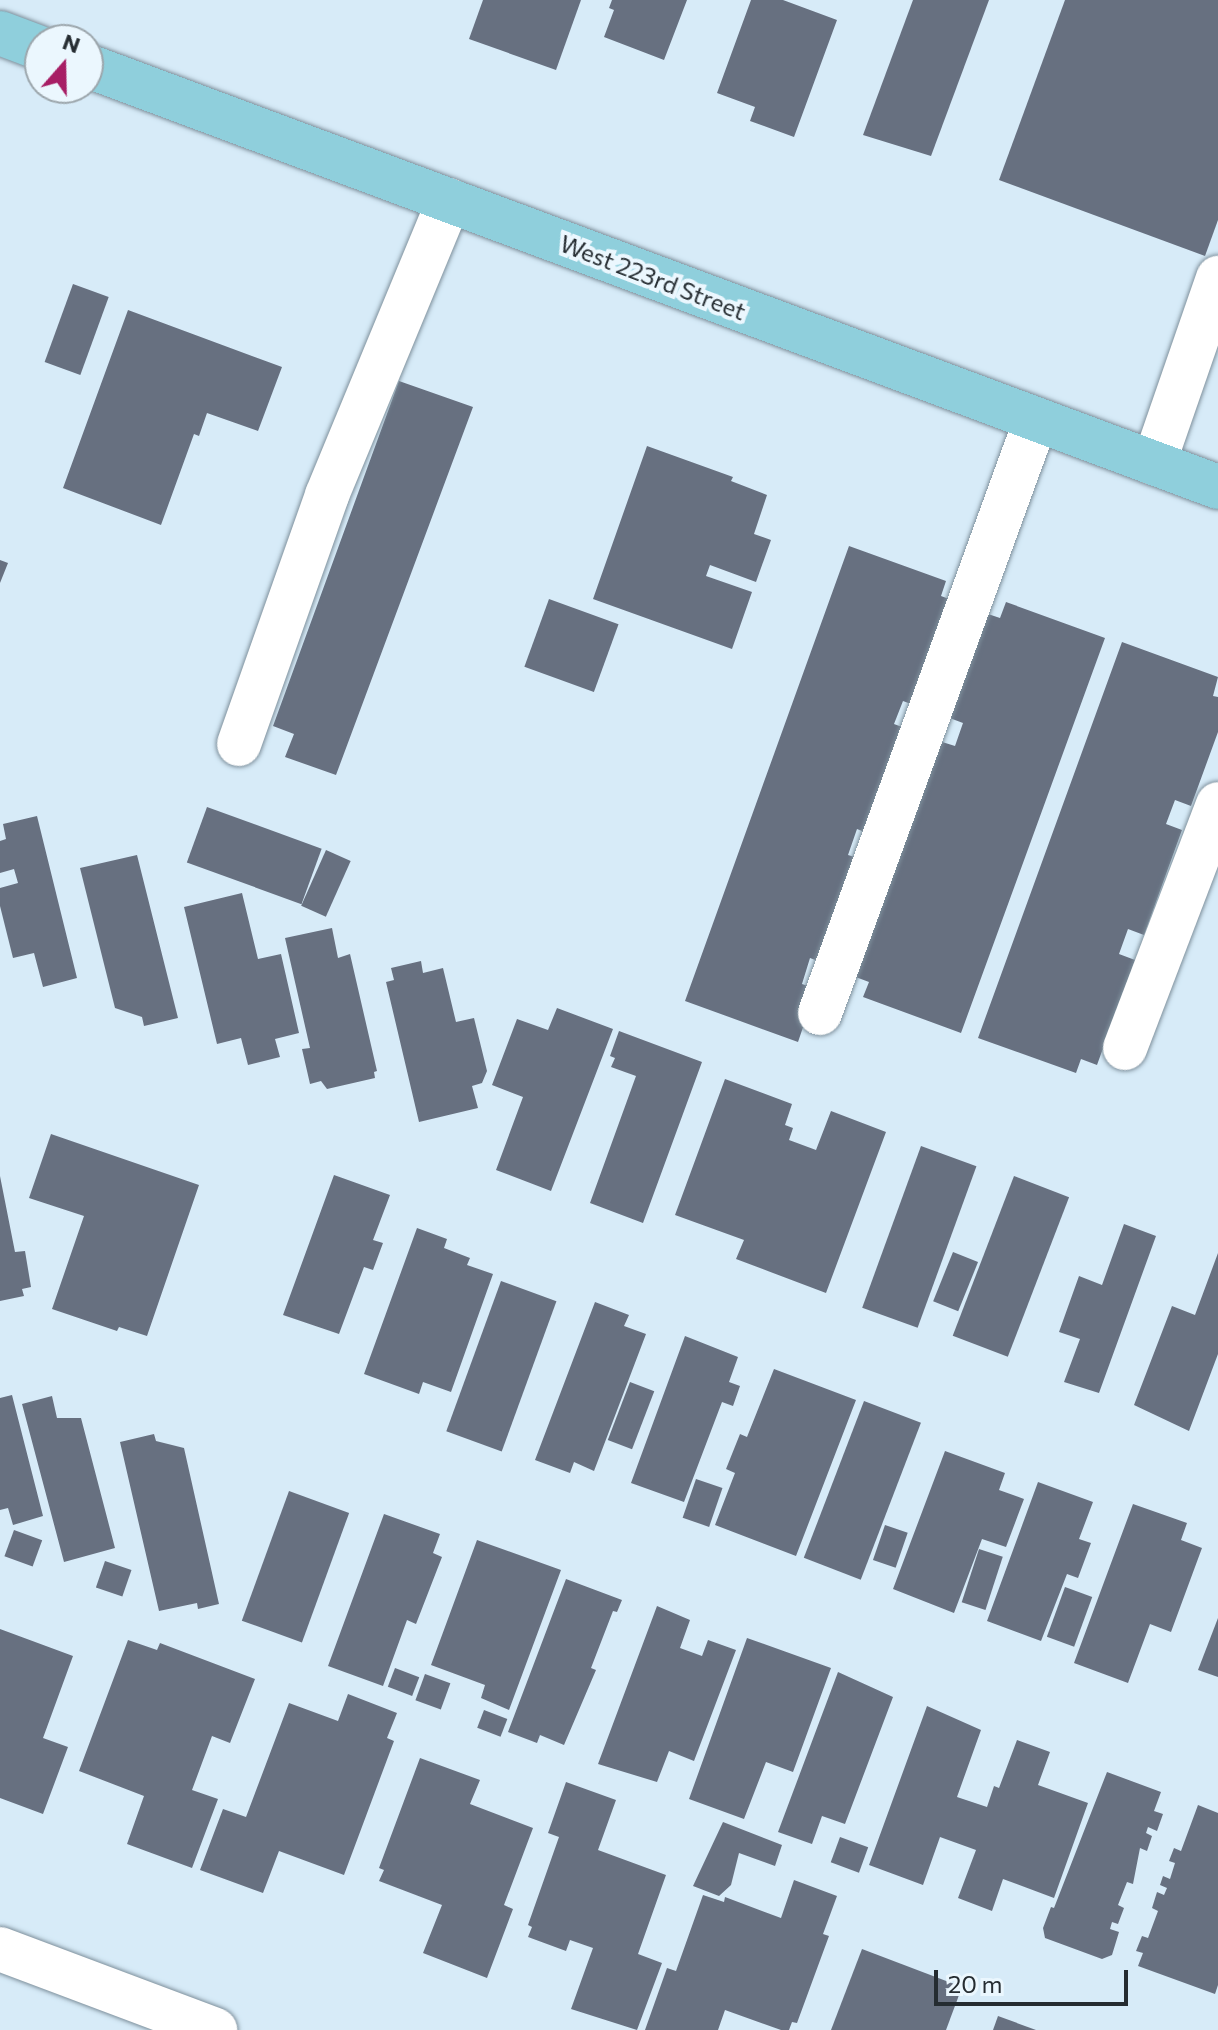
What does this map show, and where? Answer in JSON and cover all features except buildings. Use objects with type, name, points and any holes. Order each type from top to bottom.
[{"type":"main road","points":[[0,33],[24,42]]},
{"type":"main road","name":"West 223rd Street","points":[[104,72],[1218,487]]},
{"type":"street","points":[[239,744],[327,495],[449,200]]},
{"type":"street","points":[[1154,463],[1218,278]]},
{"type":"street","points":[[820,1013],[1036,420]]},
{"type":"street","points":[[1125,1048],[1218,804]]},
{"type":"street","points":[[0,1949],[215,2030]]}]
